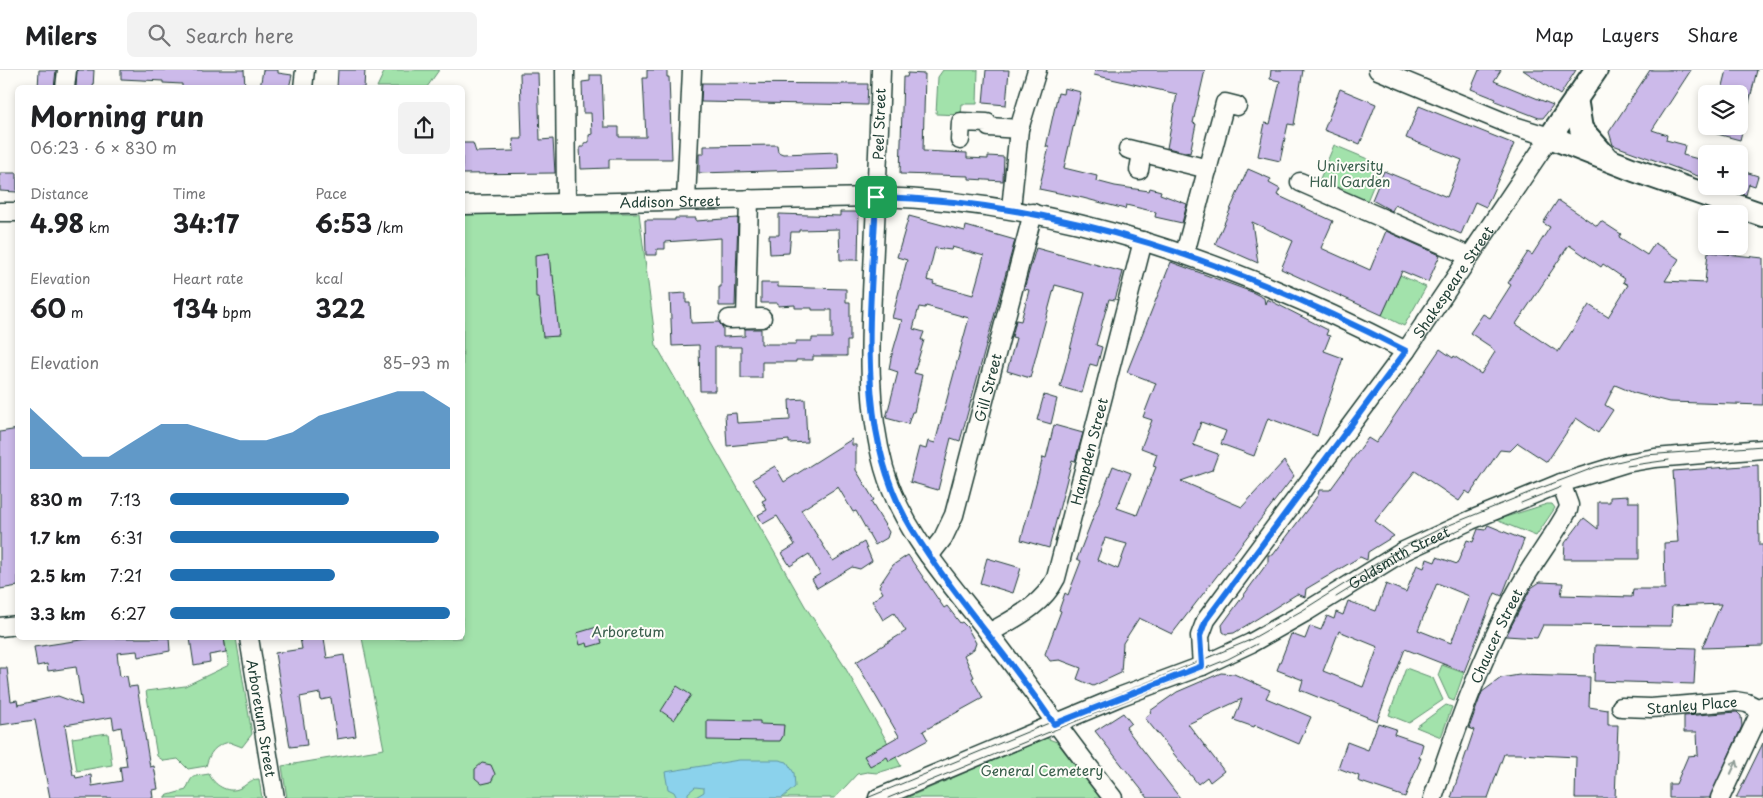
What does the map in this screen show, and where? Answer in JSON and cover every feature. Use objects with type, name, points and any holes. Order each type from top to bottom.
[{"type":"main road","name":"Shakespeare Street","points":[[1550,137],[1596,70]]},
{"type":"main road","points":[[1576,98],[1581,129],[1609,160]]},
{"type":"main road","points":[[1550,137],[1763,215]]},
{"type":"street","points":[[66,85],[67,70]]},
{"type":"street","points":[[304,85],[306,70]]},
{"type":"street","points":[[565,70],[566,202]]},
{"type":"street","points":[[686,200],[692,70]]},
{"type":"street","name":"Peel Street","points":[[881,70],[870,360],[876,425],[884,469],[911,529],[929,556],[989,633],[1054,724],[1113,798]]},
{"type":"street","points":[[1011,209],[1019,130],[1037,70]]},
{"type":"street","points":[[1378,70],[1411,76],[1511,125],[1550,137]]},
{"type":"street","points":[[1193,256],[1208,169],[1225,103],[1237,106]]},
{"type":"street","points":[[960,140],[961,122],[987,122],[989,127],[1019,130]]},
{"type":"street","name":"Shakespeare Street","points":[[1202,666],[1200,636],[1206,620],[1406,351],[1550,137]]},
{"type":"street","points":[[1139,170],[1135,151],[1208,169]]},
{"type":"street","points":[[1300,182],[1469,256]]},
{"type":"street","name":"Addison Street","points":[[465,205],[876,197],[924,199],[1011,209],[1143,241],[1193,256],[1279,289],[1406,351]]},
{"type":"street","points":[[746,318],[749,199]]},
{"type":"street","points":[[0,212],[15,212]]},
{"type":"street","name":"Gill Street","points":[[929,556],[943,538],[954,515],[1033,213]]},
{"type":"street","name":"Hampden Street","points":[[989,633],[1040,601],[1056,578],[1143,241]]},
{"type":"street","name":"Goldsmith Street","points":[[878,798],[1054,724],[1202,666],[1304,613],[1404,551],[1471,520],[1561,483],[1626,463],[1655,458],[1763,449]]},
{"type":"street","name":"Chaucer Street","points":[[1434,798],[1474,684],[1498,630],[1529,570],[1568,510],[1569,505],[1561,483]]},
{"type":"street","points":[[0,627],[15,625]]},
{"type":"street","name":"Arboretum Street","points":[[249,640],[275,798]]},
{"type":"street","name":"Stanley Place","points":[[1621,708],[1651,708],[1735,701],[1762,708]]},
{"type":"street","points":[[1720,798],[1756,736],[1762,708]]},
{"type":"green space","points":[[385,70],[439,70],[428,85],[378,85]]},
{"type":"green space","points":[[943,70],[978,70],[977,104],[962,104],[961,115],[936,114],[938,77]]},
{"type":"green space","name":"University Hall Garden","points":[[1334,145],[1382,165],[1367,201],[1319,181]]},
{"type":"green space","name":"Arboretum","points":[[639,213],[656,345],[805,606],[843,664],[901,766],[877,773],[857,774],[835,798],[287,798],[282,766],[384,749],[362,640],[465,640],[465,215]]},
{"type":"green space","points":[[1400,275],[1426,287],[1404,326],[1382,315]]},
{"type":"green space","points":[[1552,504],[1555,508],[1536,536],[1496,520]]},
{"type":"green space","points":[[224,640],[236,640],[252,734],[242,747],[229,742],[220,745],[211,753],[206,766],[188,769],[178,759],[164,761],[157,756],[146,691],[185,686],[229,665]]},
{"type":"green space","points":[[1442,665],[1464,673],[1454,701],[1449,699],[1438,675]]},
{"type":"green space","points":[[1406,668],[1433,678],[1443,700],[1409,723],[1389,715]]},
{"type":"green space","points":[[1446,705],[1452,707],[1441,737],[1416,727]]},
{"type":"green space","points":[[108,733],[112,765],[77,771],[72,738]]},
{"type":"green space","name":"General Cemetery","points":[[1046,738],[1057,742],[1100,798],[906,798]]},
{"type":"green space","points":[[209,774],[217,785],[230,790],[238,789],[253,780],[259,779],[262,798],[165,798],[165,796],[186,790],[193,777]]},
{"type":"water","points":[[739,760],[779,760],[787,762],[794,773],[795,787],[782,798],[694,798],[677,798],[674,792],[668,789],[665,772]],"holes":[[[695,787],[704,788],[704,792],[694,798],[688,796],[688,793]]]},
{"type":"building","points":[[39,70],[56,70],[54,85],[38,85]]},
{"type":"building","points":[[77,70],[94,70],[93,85],[76,85]]},
{"type":"building","points":[[121,70],[244,70],[245,85],[182,85],[163,83],[163,81],[121,79]]},
{"type":"building","points":[[263,70],[278,70],[278,73],[292,75],[290,85],[260,85]]},
{"type":"building","points":[[338,70],[365,70],[364,85],[337,85]]},
{"type":"building","points":[[647,70],[667,70],[667,77],[669,77],[672,159],[609,159],[609,168],[581,169],[580,147],[584,147],[584,143],[589,142],[589,135],[592,134],[591,113],[583,113],[582,82],[590,81],[590,75],[602,75],[604,127],[619,127],[619,137],[646,137],[643,78],[647,78]]},
{"type":"building","points":[[986,70],[1009,70],[1006,105],[983,103]]},
{"type":"building","points":[[1095,70],[1205,70],[1193,123],[1196,124],[1190,153],[1167,148],[1177,94],[1094,75]]},
{"type":"building","points":[[1271,70],[1303,70],[1294,125],[1288,124],[1280,161],[1258,156],[1265,123],[1270,124],[1280,81],[1270,79]]},
{"type":"building","points":[[1479,70],[1501,70],[1494,81],[1553,105],[1543,118],[1539,118],[1495,101],[1496,99],[1471,89]]},
{"type":"building","points":[[1523,70],[1576,70],[1560,95]]},
{"type":"building","points":[[1650,70],[1691,70],[1652,130],[1667,135],[1666,140],[1685,145],[1683,155],[1698,159],[1698,176],[1613,145],[1609,132]]},
{"type":"building","points":[[1727,70],[1757,70],[1748,107],[1748,85],[1723,85]]},
{"type":"building","points":[[520,73],[538,73],[540,140],[553,139],[555,173],[465,174],[465,143],[473,143],[476,152],[514,151],[513,139],[522,139]]},
{"type":"building","points":[[908,73],[925,74],[923,151],[967,153],[967,158],[988,159],[988,156],[1004,157],[1003,181],[969,179],[969,176],[900,174],[903,77],[907,77]]},
{"type":"building","points":[[702,83],[868,84],[867,105],[701,102]]},
{"type":"building","points":[[1064,88],[1081,92],[1064,168],[1097,176],[1096,181],[1115,186],[1149,191],[1150,188],[1161,191],[1160,194],[1187,204],[1182,223],[1155,217],[1156,212],[1126,205],[1125,209],[1039,189],[1049,147],[1046,147],[1058,93],[1063,94]]},
{"type":"building","points":[[1340,89],[1376,104],[1360,144],[1324,130]]},
{"type":"building","points":[[1419,106],[1514,144],[1486,207],[1475,202],[1461,234],[1395,205],[1392,211],[1372,200],[1384,171],[1447,197],[1462,160],[1406,138]]},
{"type":"building","points":[[1721,135],[1741,135],[1740,140]]},
{"type":"building","points":[[777,145],[778,152],[783,154],[838,152],[839,169],[699,173],[699,154],[704,154],[704,146]]},
{"type":"building","points":[[1248,169],[1271,179],[1269,183],[1280,189],[1277,195],[1333,221],[1321,248],[1370,270],[1386,231],[1440,255],[1428,282],[1402,271],[1382,315],[1281,269],[1293,241],[1252,222],[1258,263],[1215,244]]},
{"type":"building","points":[[0,173],[15,173],[15,192],[0,191]]},
{"type":"building","points":[[1748,173],[1758,176],[1755,186],[1749,184],[1748,188]]},
{"type":"building","points":[[1558,200],[1597,226],[1601,221],[1621,234],[1619,237],[1647,255],[1655,243],[1679,259],[1665,281],[1705,283],[1708,255],[1736,255],[1763,258],[1763,405],[1669,402],[1634,393],[1615,385],[1605,405],[1613,410],[1598,433],[1576,418],[1547,462],[1518,443],[1510,451],[1500,450],[1470,494],[1466,491],[1459,501],[1415,471],[1375,521],[1394,536],[1368,552],[1367,560],[1360,557],[1306,589],[1305,597],[1297,594],[1234,633],[1226,634],[1223,632],[1222,625],[1268,562],[1268,555],[1273,555],[1318,495],[1319,490],[1330,490],[1368,438],[1376,443],[1440,349],[1481,374],[1495,352],[1491,347],[1470,333],[1483,314],[1490,318],[1511,285],[1508,283],[1528,252],[1532,255],[1550,227],[1543,223]],"holes":[[[1569,245],[1601,267],[1603,264],[1625,279],[1623,282],[1628,285],[1608,317],[1589,305],[1558,352],[1516,324]]]},
{"type":"building","points":[[840,212],[859,212],[858,260],[840,260],[839,229],[791,232],[789,253],[770,254],[769,235],[779,235],[779,214],[840,216]]},
{"type":"building","points":[[909,216],[965,231],[966,226],[1015,240],[960,441],[951,438],[938,490],[910,482],[919,447],[926,449],[928,441],[935,443],[969,318],[926,306],[925,308],[919,307],[913,329],[924,332],[921,340],[924,340],[914,373],[922,375],[914,412],[912,412],[908,424],[886,418],[898,372],[889,369],[902,320],[892,318],[907,260],[897,257]],"holes":[[[952,247],[984,256],[973,295],[933,284],[934,282],[927,280],[935,248],[951,250]]]},
{"type":"building","points":[[675,218],[696,218],[696,221],[738,218],[735,306],[719,306],[721,238],[665,242],[665,249],[657,249],[657,255],[646,255],[645,220],[675,220]]},
{"type":"building","points":[[1036,248],[1123,272],[1115,300],[1109,299],[1096,345],[1102,347],[1097,366],[1090,364],[1082,393],[1060,387],[1085,293],[1055,285],[1030,378],[1007,371],[1016,338],[1012,337],[1016,320],[1021,321],[1029,290],[1024,289]]},
{"type":"building","points":[[549,253],[559,336],[543,337],[539,298],[536,298],[535,255]]},
{"type":"building","points":[[1171,262],[1252,292],[1264,298],[1265,304],[1267,299],[1328,330],[1326,335],[1330,336],[1324,351],[1343,358],[1317,436],[1268,418],[1254,456],[1221,444],[1226,431],[1201,422],[1193,445],[1218,454],[1212,470],[1181,481],[1242,507],[1284,461],[1294,476],[1172,634],[1139,618],[1123,643],[1121,673],[1093,686],[1077,679],[1081,668],[1060,660],[1050,661],[1045,654],[1061,611],[1059,610],[1065,593],[1068,595],[1081,561],[1077,559],[1113,466],[1131,473],[1117,508],[1137,515],[1156,467],[1153,466],[1157,454],[1141,448],[1152,420],[1143,417],[1156,383],[1127,372]],"holes":[[[1105,538],[1127,544],[1118,569],[1097,560]]]},
{"type":"building","points":[[761,283],[778,283],[778,287],[846,289],[846,302],[850,302],[850,341],[847,341],[847,356],[813,356],[813,360],[796,360],[796,362],[762,362],[762,378],[741,378],[741,347],[715,347],[715,391],[700,391],[699,345],[672,346],[670,294],[686,293],[686,303],[690,303],[691,323],[719,322],[723,328],[723,337],[745,336],[745,329],[761,329],[761,344],[796,344],[796,341],[812,341],[812,338],[832,338],[832,310],[812,310],[812,308],[795,308],[795,305],[778,306],[778,303],[761,303]]},
{"type":"building","points":[[1044,395],[1057,399],[1051,424],[1037,420]]},
{"type":"building","points":[[805,399],[807,442],[789,443],[789,440],[727,446],[725,414],[736,413],[737,423],[790,420],[789,400]]},
{"type":"building","points":[[1054,425],[1083,433],[1075,461],[1072,460],[1049,548],[1021,540],[1043,457],[1046,458]]},
{"type":"building","points":[[15,430],[15,586],[0,589],[0,432]]},
{"type":"building","points":[[852,439],[852,445],[856,445],[856,470],[874,500],[871,502],[889,532],[887,538],[875,545],[856,511],[853,512],[838,487],[801,510],[833,561],[864,542],[872,561],[860,569],[852,567],[817,588],[812,579],[820,574],[809,554],[790,566],[782,553],[795,545],[777,516],[763,524],[758,515],[767,510],[762,501],[766,499],[753,479],[775,466],[784,482]]},
{"type":"building","points":[[1758,465],[1759,545],[1763,545],[1763,646],[1702,648],[1721,604],[1672,606],[1671,626],[1543,625],[1537,638],[1506,636],[1531,588],[1540,582],[1563,583],[1561,595],[1632,597],[1633,589],[1665,589],[1664,543],[1678,542],[1673,471]]},
{"type":"building","points":[[1628,496],[1628,502],[1639,502],[1639,559],[1564,559],[1565,543],[1584,518],[1598,529],[1598,502],[1610,502],[1610,497]]},
{"type":"building","points":[[1488,525],[1524,540],[1502,596],[1495,593],[1464,672],[1405,649],[1377,721],[1300,690],[1303,680],[1277,670],[1291,634],[1305,639],[1310,626],[1321,630],[1327,616],[1334,619],[1336,612],[1343,615],[1348,601],[1376,611],[1386,584],[1406,592],[1417,565],[1424,568],[1427,559],[1435,562],[1437,557],[1457,564],[1467,540],[1473,542],[1478,529],[1485,530]],"holes":[[[1437,583],[1469,596],[1451,643],[1418,630]],[[1339,631],[1378,647],[1363,687],[1323,671]]]},
{"type":"building","points":[[908,555],[944,608],[947,606],[960,623],[962,622],[967,627],[976,643],[974,649],[964,655],[974,677],[972,678],[983,698],[923,731],[928,740],[889,761],[887,757],[870,766],[864,756],[899,736],[856,662],[906,631],[894,613],[883,620],[872,601],[883,593],[879,586],[893,565]]},
{"type":"building","points":[[987,558],[1021,568],[1013,593],[980,583]]},
{"type":"building","points":[[597,627],[602,643],[588,647],[587,643],[580,645],[577,633]]},
{"type":"building","points":[[81,640],[169,640],[170,651],[138,657],[137,651],[117,653],[120,677],[127,676],[129,687],[137,686],[150,767],[154,766],[158,789],[152,790],[153,798],[50,798],[35,720],[0,725],[0,668],[7,668],[11,701],[17,700],[18,705],[58,696],[82,705],[76,667],[48,671],[47,664],[37,666],[34,647]],"holes":[[[112,717],[114,729],[121,727],[127,766],[120,767],[122,781],[92,786],[91,775],[76,778],[73,775],[65,725]]]},
{"type":"building","points":[[190,640],[224,640],[226,652],[209,655],[210,662],[194,665]]},
{"type":"building","points":[[300,640],[324,640],[327,658],[344,655],[356,736],[337,739],[331,698],[321,700],[320,693],[300,697],[307,745],[290,747],[275,653],[302,649]]},
{"type":"building","points":[[1595,645],[1696,648],[1694,684],[1594,681]]},
{"type":"building","points":[[1221,673],[1234,674],[1270,690],[1266,698],[1311,717],[1299,744],[1255,725],[1254,727],[1234,720],[1242,699],[1188,724],[1224,771],[1210,782],[1207,777],[1198,784],[1145,718],[1151,713],[1150,711],[1177,692]]},
{"type":"building","points":[[1519,675],[1590,677],[1589,707],[1608,710],[1608,725],[1618,725],[1615,798],[1575,798],[1576,757],[1504,754],[1488,798],[1451,798],[1474,730],[1469,728],[1482,692],[1501,678]]},
{"type":"building","points":[[677,686],[691,695],[674,720],[661,711]]},
{"type":"building","points":[[1737,712],[1741,716],[1742,726],[1710,798],[1669,798],[1669,784],[1676,784],[1688,756],[1698,755],[1697,732],[1684,732],[1684,716]]},
{"type":"building","points":[[1123,713],[1131,723],[1126,727],[1129,732],[1180,798],[1148,798],[1095,731]]},
{"type":"building","points":[[707,720],[760,721],[760,724],[784,725],[783,736],[780,741],[707,740]]},
{"type":"building","points":[[1378,723],[1396,729],[1394,734],[1423,744],[1419,758],[1421,758],[1405,797],[1358,781],[1359,776],[1338,768],[1347,742],[1368,750]]},
{"type":"building","points":[[1763,743],[1763,798],[1736,798],[1741,788]]},
{"type":"building","points":[[482,763],[491,765],[495,774],[491,782],[482,784],[475,778],[475,769]]},
{"type":"tram line","points":[[867,798],[1248,641],[1303,610],[1403,547],[1442,528],[1538,489],[1596,467],[1646,455],[1763,446]]},
{"type":"tram line","points":[[1627,466],[1669,460]]},
{"type":"tram line","points":[[1521,503],[1561,487]]},
{"type":"tram line","points":[[1336,597],[1396,560],[1473,523]]},
{"type":"tram line","points":[[888,798],[1228,659],[1257,644]]},
{"type":"route","points":[[876,197],[904,197],[1011,209],[1101,229],[1173,249],[1279,289],[1406,351],[1206,620],[1200,636],[1202,666],[1054,724],[1038,699],[989,633],[929,556],[911,529],[884,469],[876,425],[870,360],[876,197]]}]
